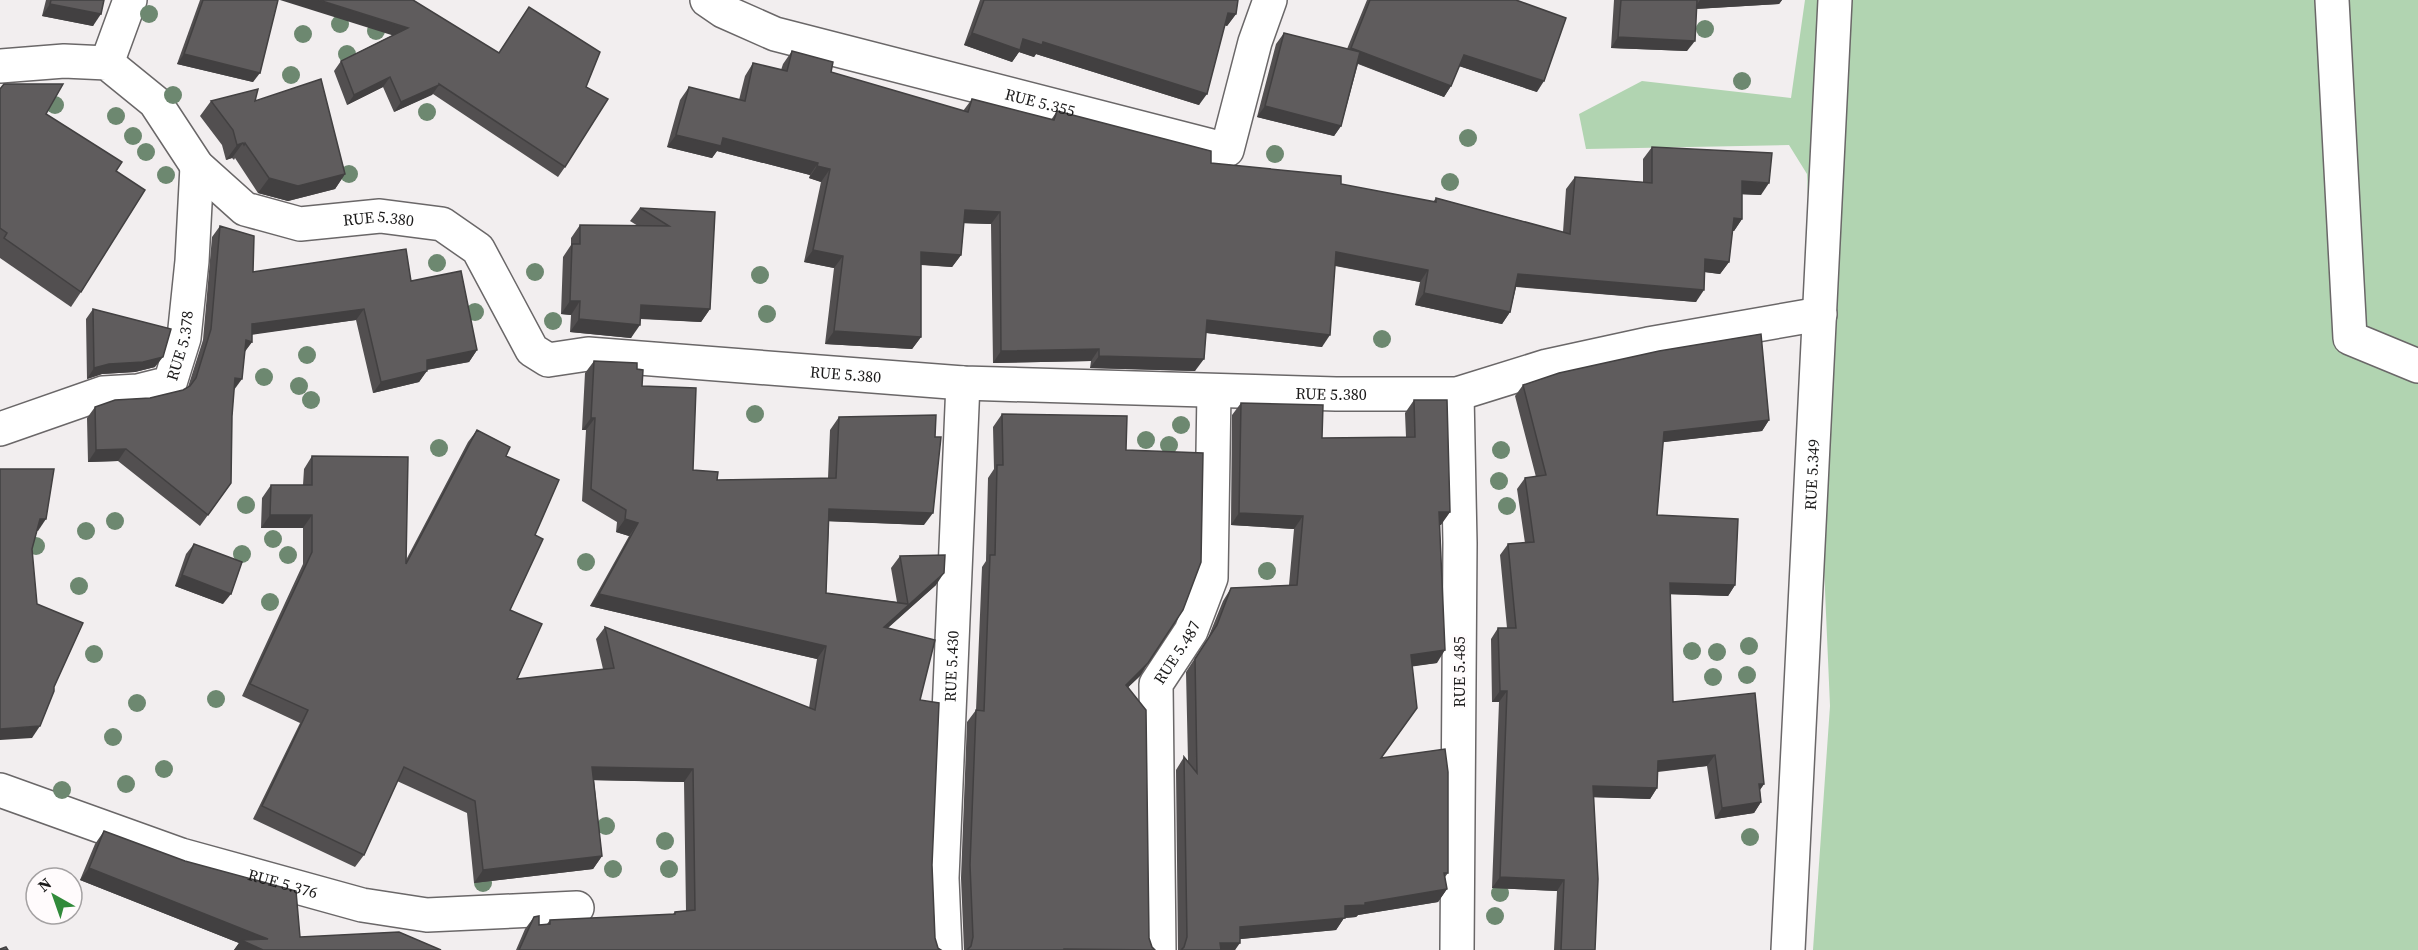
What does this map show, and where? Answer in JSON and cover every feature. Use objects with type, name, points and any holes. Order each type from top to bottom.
[{"type":"street","points":[[0,66],[64,61],[107,63],[130,0]]},
{"type":"street","name":"RUE 5.355","points":[[708,0],[723,11],[775,34],[1227,150],[1255,42],[1270,0]]},
{"type":"street","name":"RUE 5.349","points":[[1788,950],[1835,0]]},
{"type":"street","points":[[2332,0],[2350,338],[2418,366]]},
{"type":"street","name":"RUE 5.380","points":[[107,63],[155,102],[197,166],[245,209],[300,224],[380,216],[442,224],[478,249],[532,350],[548,360],[588,354],[963,382],[1214,391],[1457,394],[1581,358],[1820,314]]},
{"type":"street","name":"RUE 5.378","points":[[0,429],[103,393],[138,391],[170,383],[184,338],[192,261],[197,166]]},
{"type":"street","name":"RUE 5.430","points":[[945,950],[942,878],[963,382]]},
{"type":"street","name":"RUE 5.487","points":[[1159,950],[1156,684],[1191,631],[1210,578],[1214,391]]},
{"type":"street","name":"RUE 5.485","points":[[1457,394],[1460,543],[1457,950]]},
{"type":"street","name":"RUE 5.376","points":[[0,790],[182,855],[362,905],[427,915],[577,908]]},
{"type":"green space","points":[[1805,0],[2418,0],[2418,950],[1813,950],[1830,706],[1807,174],[1789,145],[1586,149],[1579,114],[1642,81],[1791,98]]},
{"type":"building","points":[[51,0],[104,0],[101,14],[50,4]]},
{"type":"building","points":[[203,0],[278,0],[260,73],[184,54]]},
{"type":"building","points":[[319,0],[413,0],[499,53],[529,7],[600,52],[586,87],[608,99],[565,167],[439,84],[401,102],[390,77],[354,95],[341,61],[408,28]]},
{"type":"building","points":[[984,0],[1238,0],[1236,14],[1228,13],[1207,94],[1043,42],[1042,45],[1023,39],[1020,50],[972,33]]},
{"type":"building","points":[[1370,0],[1516,0],[1566,18],[1544,81],[1464,55],[1451,86],[1351,48]]},
{"type":"building","points":[[1621,0],[1697,0],[1695,41],[1618,37]]},
{"type":"building","points":[[1284,33],[1360,52],[1341,126],[1265,106]]},
{"type":"building","points":[[792,51],[833,62],[831,72],[968,112],[972,99],[1054,120],[1057,111],[1211,151],[1211,163],[1341,176],[1341,184],[1436,202],[1436,198],[1570,234],[1575,177],[1652,183],[1652,147],[1772,153],[1769,183],[1742,181],[1742,219],[1734,218],[1729,262],[1705,259],[1704,290],[1518,274],[1510,312],[1424,293],[1428,270],[1336,252],[1330,335],[1207,320],[1204,359],[1099,356],[1099,349],[1001,351],[1000,212],[965,210],[961,255],[921,252],[921,337],[834,331],[843,256],[813,250],[830,169],[817,166],[818,163],[723,138],[721,146],[676,135],[689,87],[745,101],[753,63],[787,71]]},
{"type":"building","points":[[321,79],[345,174],[298,186],[269,178],[245,143],[237,145],[233,130],[211,101],[258,89],[255,101]]},
{"type":"building","points":[[4,84],[63,84],[46,114],[122,162],[116,171],[145,190],[81,292],[4,238],[7,233],[0,228],[0,89]]},
{"type":"building","points":[[640,208],[715,212],[710,309],[641,305],[640,325],[579,319],[580,301],[570,301],[572,244],[580,244],[580,225],[669,226]]},
{"type":"building","points":[[220,226],[254,236],[253,272],[406,249],[411,281],[461,271],[477,350],[427,360],[427,371],[381,382],[364,309],[252,324],[252,342],[246,340],[242,379],[235,378],[231,483],[208,515],[126,449],[96,450],[95,407],[115,400],[150,398],[183,390],[190,386],[196,378],[211,329]]},
{"type":"building","points":[[93,309],[171,329],[163,357],[94,368]]},
{"type":"building","points":[[1761,334],[1769,420],[1664,432],[1657,515],[1738,519],[1735,585],[1670,583],[1673,702],[1755,693],[1764,784],[1759,784],[1761,802],[1722,808],[1715,755],[1658,761],[1657,788],[1593,786],[1598,879],[1595,950],[1561,950],[1564,880],[1500,877],[1507,691],[1500,691],[1498,628],[1516,628],[1508,544],[1534,542],[1525,478],[1546,475],[1523,385],[1559,373],[1659,351]]},
{"type":"building","points":[[594,361],[637,363],[637,369],[643,370],[642,386],[696,388],[693,470],[718,472],[717,480],[836,478],[839,417],[936,415],[935,437],[941,437],[933,513],[829,509],[826,593],[908,604],[900,556],[945,555],[944,573],[884,627],[935,640],[920,700],[939,703],[932,865],[935,938],[941,950],[519,950],[534,917],[539,916],[539,925],[550,924],[550,920],[675,914],[675,912],[695,910],[693,769],[592,767],[602,856],[483,870],[475,801],[404,767],[364,855],[262,806],[308,710],[250,684],[312,552],[312,515],[270,515],[271,485],[312,485],[312,456],[408,457],[406,564],[477,430],[510,447],[506,456],[559,480],[535,535],[543,539],[510,610],[542,624],[517,679],[614,668],[605,627],[815,710],[826,646],[599,594],[638,523],[625,519],[626,510],[591,489],[595,418],[591,418]]},
{"type":"building","points":[[1414,400],[1447,400],[1450,512],[1439,512],[1445,650],[1411,655],[1417,708],[1381,758],[1445,749],[1448,772],[1448,873],[1444,873],[1447,889],[1365,903],[1365,905],[1345,906],[1345,918],[1240,927],[1240,943],[1220,943],[1221,950],[1181,950],[1187,937],[1184,757],[1197,773],[1195,659],[1217,625],[1231,588],[1297,585],[1303,516],[1239,513],[1241,403],[1323,405],[1322,438],[1415,437]]},
{"type":"building","points":[[1002,414],[1127,416],[1126,450],[1203,453],[1201,562],[1183,610],[1148,663],[1126,685],[1146,710],[1149,938],[1155,950],[967,950],[971,946],[973,937],[970,865],[976,710],[984,711],[990,555],[995,555],[997,465],[1003,465]]},
{"type":"building","points":[[0,469],[54,469],[46,519],[40,519],[32,549],[37,604],[83,623],[54,687],[40,726],[0,729]]},
{"type":"building","points":[[194,544],[242,562],[231,594],[182,575]]},
{"type":"building","points":[[104,831],[185,861],[296,891],[300,937],[399,932],[441,950],[263,950],[241,940],[268,939],[89,868]]}]
